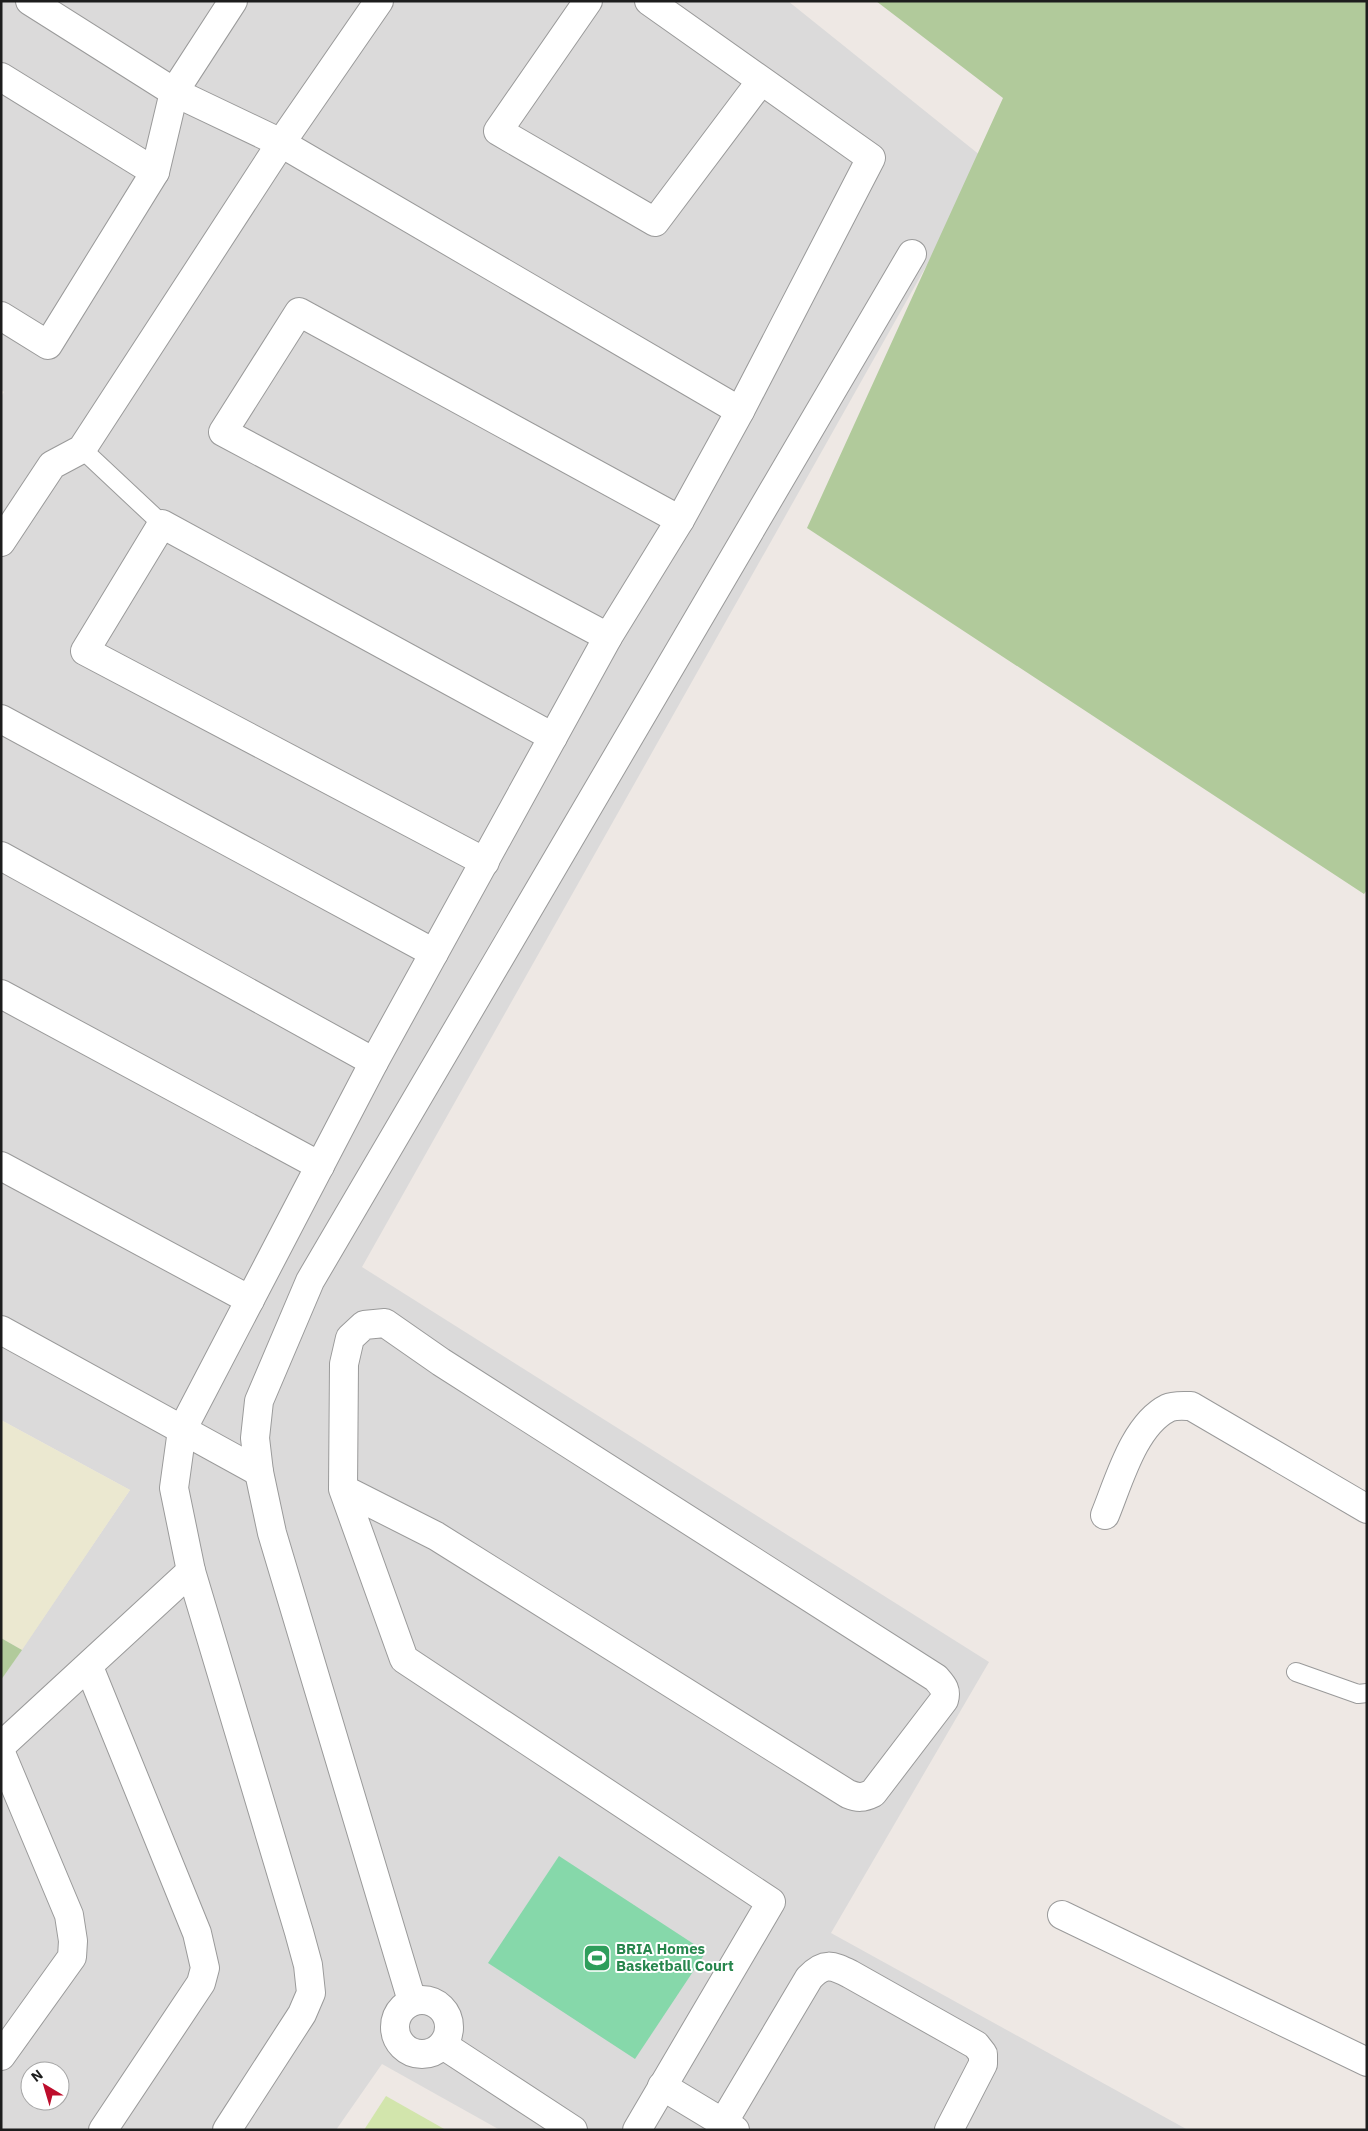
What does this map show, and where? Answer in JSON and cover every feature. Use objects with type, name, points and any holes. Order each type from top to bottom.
[{"type":"street","points":[[1,316],[48,345],[156,172],[174,92],[233,1]]},
{"type":"street","points":[[1,542],[52,465],[82,450],[281,143],[379,1]]},
{"type":"street","points":[[588,1],[498,131],[655,222],[761,82]]},
{"type":"street","points":[[227,2130],[302,2014],[311,1993],[308,1965],[299,1932],[191,1571],[174,1488],[182,1430],[374,1062],[608,638],[680,520],[872,158],[761,82],[649,1]]},
{"type":"street","points":[[33,2],[174,92],[281,143],[740,410]]},
{"type":"street","points":[[1,76],[156,172]]},
{"type":"street","points":[[412,2001],[272,1533],[259,1472],[255,1438],[259,1401],[310,1281],[912,254]]},
{"type":"street","points":[[608,638],[223,432],[299,312],[680,520]]},
{"type":"street","points":[[485,862],[85,651],[162,524],[553,737]]},
{"type":"street","points":[[1,719],[434,953]]},
{"type":"street","points":[[1,856],[374,1062]]},
{"type":"street","points":[[1,994],[320,1166]]},
{"type":"street","points":[[1,1166],[250,1300]]},
{"type":"street","points":[[343,1489],[436,1536],[839,1789],[857,1798],[873,1793],[944,1700],[946,1693],[936,1678],[441,1362],[385,1323],[364,1325],[350,1338],[344,1364],[343,1489],[404,1659],[771,1902],[637,2130]]},
{"type":"street","points":[[1,1330],[259,1472]]},
{"type":"street","points":[[1105,1515],[1135,1442],[1151,1420],[1170,1407],[1191,1406],[1367,1509]]},
{"type":"street","points":[[1,1746],[89,1667],[191,1571]]},
{"type":"street","points":[[89,1667],[197,1933],[204,1968],[201,1983],[103,2130]]},
{"type":"street","points":[[1,1753],[69,1916],[73,1941],[72,1957],[1,2056]]},
{"type":"street","points":[[1062,1916],[1367,2062]]},
{"type":"street","points":[[662,2086],[729,2126],[808,1978],[818,1969],[826,1967],[838,1968],[976,2045],[983,2054],[983,2064],[949,2130]]},
{"type":"street","points":[[412,2001],[430,2001],[438,2005],[445,2012],[449,2020],[450,2029],[442,2046],[427,2054],[409,2052],[402,2046],[397,2039],[395,2022],[404,2006],[412,2001]]},
{"type":"street","points":[[442,2046],[572,2130]]},
{"type":"lane","points":[[82,450],[162,524]]},
{"type":"lane","points":[[1296,1672],[1358,1694],[1367,1693]]},
{"type":"shaded area","points":[[1,1],[788,1],[986,160],[362,1267],[989,1662],[831,1933],[1188,2130],[500,2130],[382,2064],[336,2130],[1,2130],[1,1680],[130,1490],[1,1420],[1,397],[4,392],[1,390]]},
{"type":"shaded area","points":[[1,1420],[130,1490],[22,1650],[1,1638]]},
{"type":"green space","points":[[876,1],[1367,1],[1367,890],[1364,894],[807,528],[1003,98]]},
{"type":"green space","points":[[1,1638],[22,1650],[1,1680]]},
{"type":"green space","name":"BRIA Homes Basketball Court","points":[[559,1856],[706,1952],[635,2059],[488,1963]]},
{"type":"green space","points":[[386,2096],[446,2130],[364,2130]]},
{"type":"place","name":"BRIA Homes Basketball Court","points":[[597,1958]]}]
